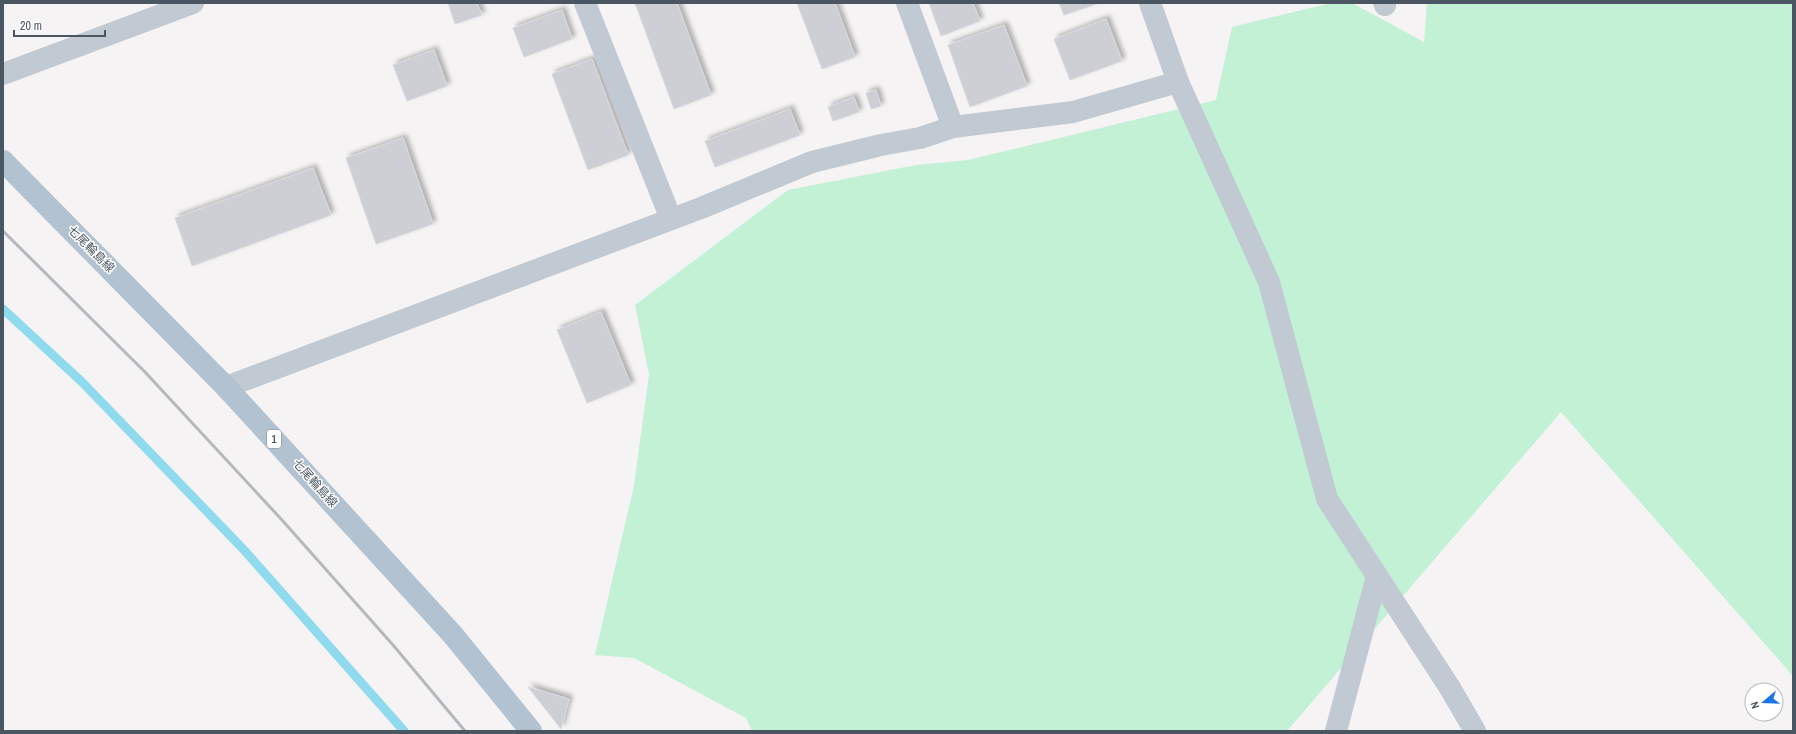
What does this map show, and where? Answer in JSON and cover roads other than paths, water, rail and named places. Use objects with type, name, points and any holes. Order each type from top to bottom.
[{"type":"main road","name":"七尾輪島線","points":[[3,161],[226,387],[453,635],[531,731]]},
{"type":"street","points":[[3,74],[193,3]]},
{"type":"street","points":[[586,3],[670,219]]},
{"type":"street","points":[[907,3],[952,127]]},
{"type":"street","points":[[1150,3],[1178,82],[1269,282],[1327,499],[1450,688],[1475,731]]},
{"type":"street","points":[[226,387],[670,219],[812,162],[881,145],[920,138],[952,127],[1073,112],[1178,82]]},
{"type":"street","points":[[1336,731],[1378,576]]},
{"type":"waterway","points":[[3,309],[82,382],[245,551],[404,731]]},
{"type":"railway","points":[[3,231],[145,372],[282,520],[393,645],[465,731]]}]
